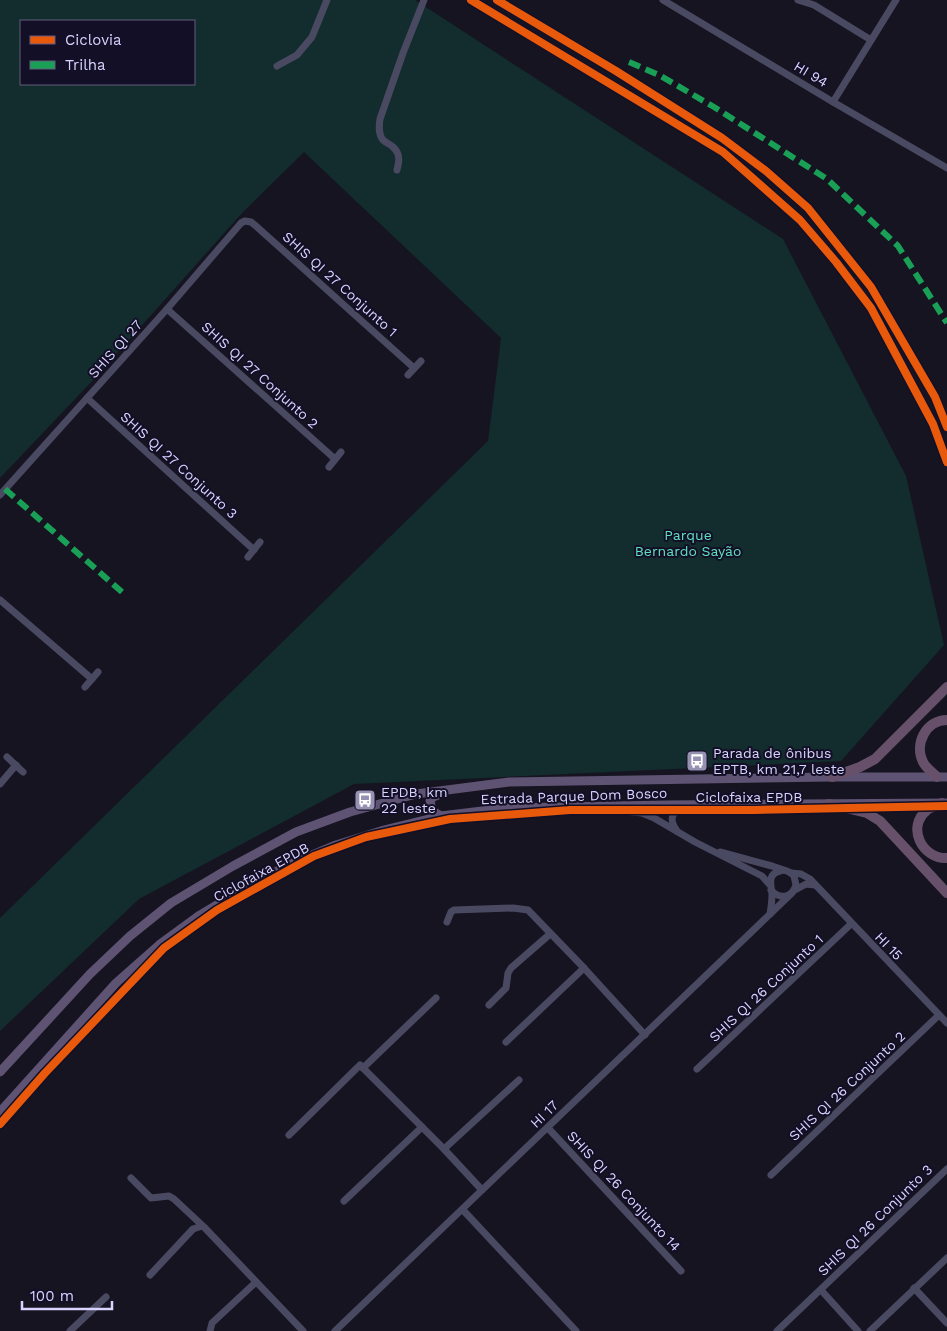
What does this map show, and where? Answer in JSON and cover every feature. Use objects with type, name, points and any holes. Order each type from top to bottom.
[{"type":"highway","points":[[471,0],[723,152],[800,220],[836,262],[871,308],[933,424],[947,462]]},
{"type":"highway","points":[[497,0],[616,71],[722,138],[808,208],[872,287],[935,397],[947,427]]},
{"type":"highway","points":[[832,777],[860,767],[875,759],[947,687]]},
{"type":"highway","points":[[942,777],[926,767],[920,752],[923,734],[930,726],[942,720],[947,720]]},
{"type":"highway","points":[[945,803],[927,810],[921,818],[918,827],[918,838],[930,855],[947,858]]},
{"type":"highway","points":[[829,804],[867,813],[880,821],[947,893]]},
{"type":"main road","name":"Estrada Parque Dom Bosco","points":[[0,1072],[90,974],[130,936],[179,899],[233,866],[296,832],[350,812],[406,797],[509,782],[942,777]]},
{"type":"main road","points":[[441,816],[432,810],[430,806],[430,801],[433,797],[465,787]]},
{"type":"main road","name":"Estrada Parque Dom Bosco","points":[[0,1112],[116,983],[160,945],[200,915],[248,886],[291,864],[336,845],[384,830],[441,816],[507,808],[945,803]]},
{"type":"street","points":[[277,66],[297,55],[312,37],[327,0]]},
{"type":"street","points":[[397,170],[400,160],[398,154],[381,137],[379,131],[380,120],[424,0]]},
{"type":"street","name":"HI 94","points":[[663,0],[947,168]]},
{"type":"street","points":[[798,0],[814,5],[871,40]]},
{"type":"street","points":[[833,102],[896,0]]},
{"type":"street","name":"SHIS QI 27","points":[[0,495],[168,309],[241,223],[248,220]]},
{"type":"street","name":"SHIS QI 27 Conjunto 1","points":[[248,220],[414,368]]},
{"type":"street","name":"SHIS QI 27 Conjunto 2","points":[[168,309],[335,459]]},
{"type":"street","points":[[408,375],[421,361]]},
{"type":"street","name":"SHIS QI 27 Conjunto 3","points":[[87,398],[254,550]]},
{"type":"street","points":[[328,467],[341,452]]},
{"type":"street","points":[[248,557],[260,542]]},
{"type":"street","points":[[0,600],[92,679]]},
{"type":"street","points":[[85,686],[98,672]]},
{"type":"street","points":[[7,757],[24,772]]},
{"type":"street","points":[[0,784],[16,765]]},
{"type":"street","points":[[679,833],[672,822],[672,816],[683,805]]},
{"type":"street","points":[[580,806],[642,814],[654,818],[762,876],[775,895],[787,896],[806,884],[814,885]]},
{"type":"street","name":"HI 15","points":[[709,849],[806,876],[947,1023]]},
{"type":"street","points":[[770,914],[770,887],[771,878],[774,874],[788,872],[796,880],[793,892]]},
{"type":"street","name":"HI 17","points":[[335,1331],[793,892]]},
{"type":"street","points":[[447,922],[454,910],[513,908],[528,910],[645,1034]]},
{"type":"street","name":"SHIS QI 26 Conjunto 1","points":[[697,1069],[851,924]]},
{"type":"street","points":[[489,1005],[506,988],[508,972],[511,968],[550,934]]},
{"type":"street","points":[[506,1042],[584,968]]},
{"type":"street","points":[[289,1135],[436,998]]},
{"type":"street","name":"SHIS QI 26 Conjunto 2","points":[[771,1175],[939,1015]]},
{"type":"street","points":[[362,1067],[482,1190]]},
{"type":"street","points":[[444,1149],[519,1080]]},
{"type":"street","points":[[344,1201],[422,1127]]},
{"type":"street","name":"SHIS QI 26 Conjunto 14","points":[[548,1128],[681,1271]]},
{"type":"street","name":"SHIS QI 26 Conjunto 3","points":[[777,1331],[947,1169]]},
{"type":"street","points":[[131,1178],[151,1198],[169,1196],[174,1199],[204,1227],[303,1331]]},
{"type":"street","points":[[463,1210],[576,1331]]},
{"type":"street","points":[[150,1275],[193,1229],[202,1226]]},
{"type":"street","points":[[870,1331],[947,1258]]},
{"type":"street","points":[[210,1331],[212,1323],[256,1282]]},
{"type":"street","points":[[914,1288],[947,1323]]},
{"type":"street","points":[[821,1290],[858,1331]]},
{"type":"street","points":[[70,1331],[106,1297]]},
{"type":"green space","name":"Parque Bernardo Sayão","points":[[0,0],[415,0],[783,239],[906,476],[944,645],[841,761],[354,784],[139,899],[0,1031],[0,918],[488,441],[501,338],[304,152],[243,212],[95,378],[0,478]]},
{"type":"marked path","points":[[629,62],[659,75],[714,107],[827,179],[898,246],[947,323]]},
{"type":"marked path","points":[[5,489],[122,592]]},
{"type":"cycle path","points":[[471,0],[723,152],[800,220],[836,262],[871,308],[933,424],[947,462]]},
{"type":"cycle path","points":[[497,0],[616,71],[722,138],[766,171],[808,208],[871,287],[935,397],[947,427]]},
{"type":"cycle path","name":"Ciclofaixa EPDB","points":[[0,1124],[45,1073],[164,948],[217,910],[314,856],[366,837],[450,819],[570,810],[754,810],[947,806]]},
{"type":"place","name":"Parada de ônibus EPTB, km 21,7 leste","points":[[697,761]]},
{"type":"place","name":"EPDB, km 22 leste","points":[[365,800]]}]
